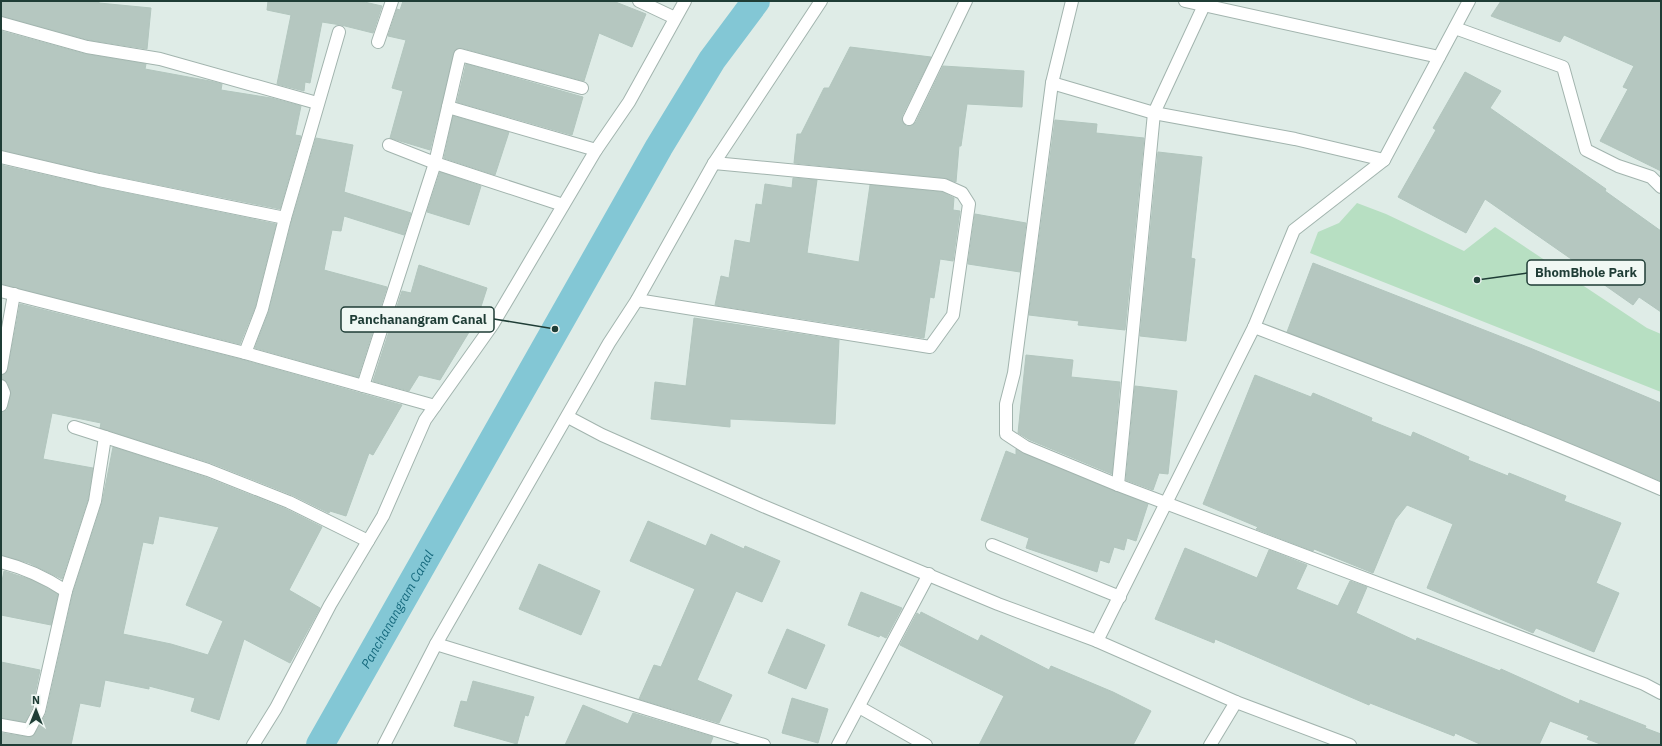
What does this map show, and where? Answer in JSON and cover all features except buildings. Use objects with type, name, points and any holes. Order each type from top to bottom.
[{"type":"street","points":[[378,42],[392,1]]},
{"type":"street","points":[[639,1],[675,18]]},
{"type":"street","points":[[253,745],[276,708],[330,605],[383,516],[425,420],[493,324],[596,150],[629,102],[685,1]]},
{"type":"street","points":[[384,745],[436,644],[637,300],[714,163],[821,1]]},
{"type":"street","points":[[909,119],[966,1]]},
{"type":"street","points":[[1072,1],[1052,83],[1014,373],[1006,404],[1006,434],[1026,447],[1118,485],[1644,684],[1661,693]]},
{"type":"street","points":[[1185,1],[1205,3],[1439,57]]},
{"type":"street","points":[[1097,641],[1254,327],[1294,230],[1384,160],[1469,1]]},
{"type":"street","points":[[1118,485],[1154,113],[1205,3]]},
{"type":"street","points":[[1,23],[87,47],[160,59],[317,103]]},
{"type":"street","points":[[1455,28],[1563,67],[1586,150],[1618,166],[1651,177],[1661,187]]},
{"type":"street","points":[[245,353],[262,309],[285,218],[317,103],[339,32]]},
{"type":"street","points":[[363,386],[435,162],[460,55],[582,88]]},
{"type":"street","points":[[1052,83],[1154,113],[1295,139],[1384,160]]},
{"type":"street","points":[[448,107],[596,150]]},
{"type":"street","points":[[389,144],[435,162],[563,205]]},
{"type":"street","points":[[1,157],[98,180],[285,218]]},
{"type":"street","points":[[637,300],[930,347],[953,315],[969,204],[962,193],[944,185],[714,163]]},
{"type":"street","points":[[1,291],[245,353],[435,406]]},
{"type":"street","points":[[1,368],[14,294]]},
{"type":"street","points":[[1254,327],[1412,387],[1560,446],[1661,489]]},
{"type":"street","points":[[1,386],[4,393],[1,405]]},
{"type":"street","points":[[568,417],[602,435],[763,506],[998,604],[1097,641],[1236,702],[1350,745]]},
{"type":"street","points":[[74,427],[215,473],[289,502],[368,541]]},
{"type":"street","points":[[1,725],[29,730],[34,724],[40,711],[66,591],[95,501],[105,437]]},
{"type":"street","points":[[992,545],[1120,597]]},
{"type":"street","points":[[1,562],[24,568],[51,581],[66,591]]},
{"type":"street","points":[[838,745],[929,574]]},
{"type":"street","points":[[436,644],[764,745]]},
{"type":"street","points":[[1210,745],[1236,702]]},
{"type":"street","points":[[859,707],[926,745]]},
{"type":"green space","points":[[1357,203],[1386,214],[1464,251],[1495,227],[1647,328],[1661,334],[1661,392],[1310,253],[1318,232],[1339,223]]},
{"type":"waterway","name":"Panchanangram Canal","points":[[320,745],[659,147],[712,60],[756,1]]},
{"type":"place","name":"BhomBhole Park","points":[[1477,280]]},
{"type":"place","name":"Panchanangram Canal","points":[[555,329]]}]
